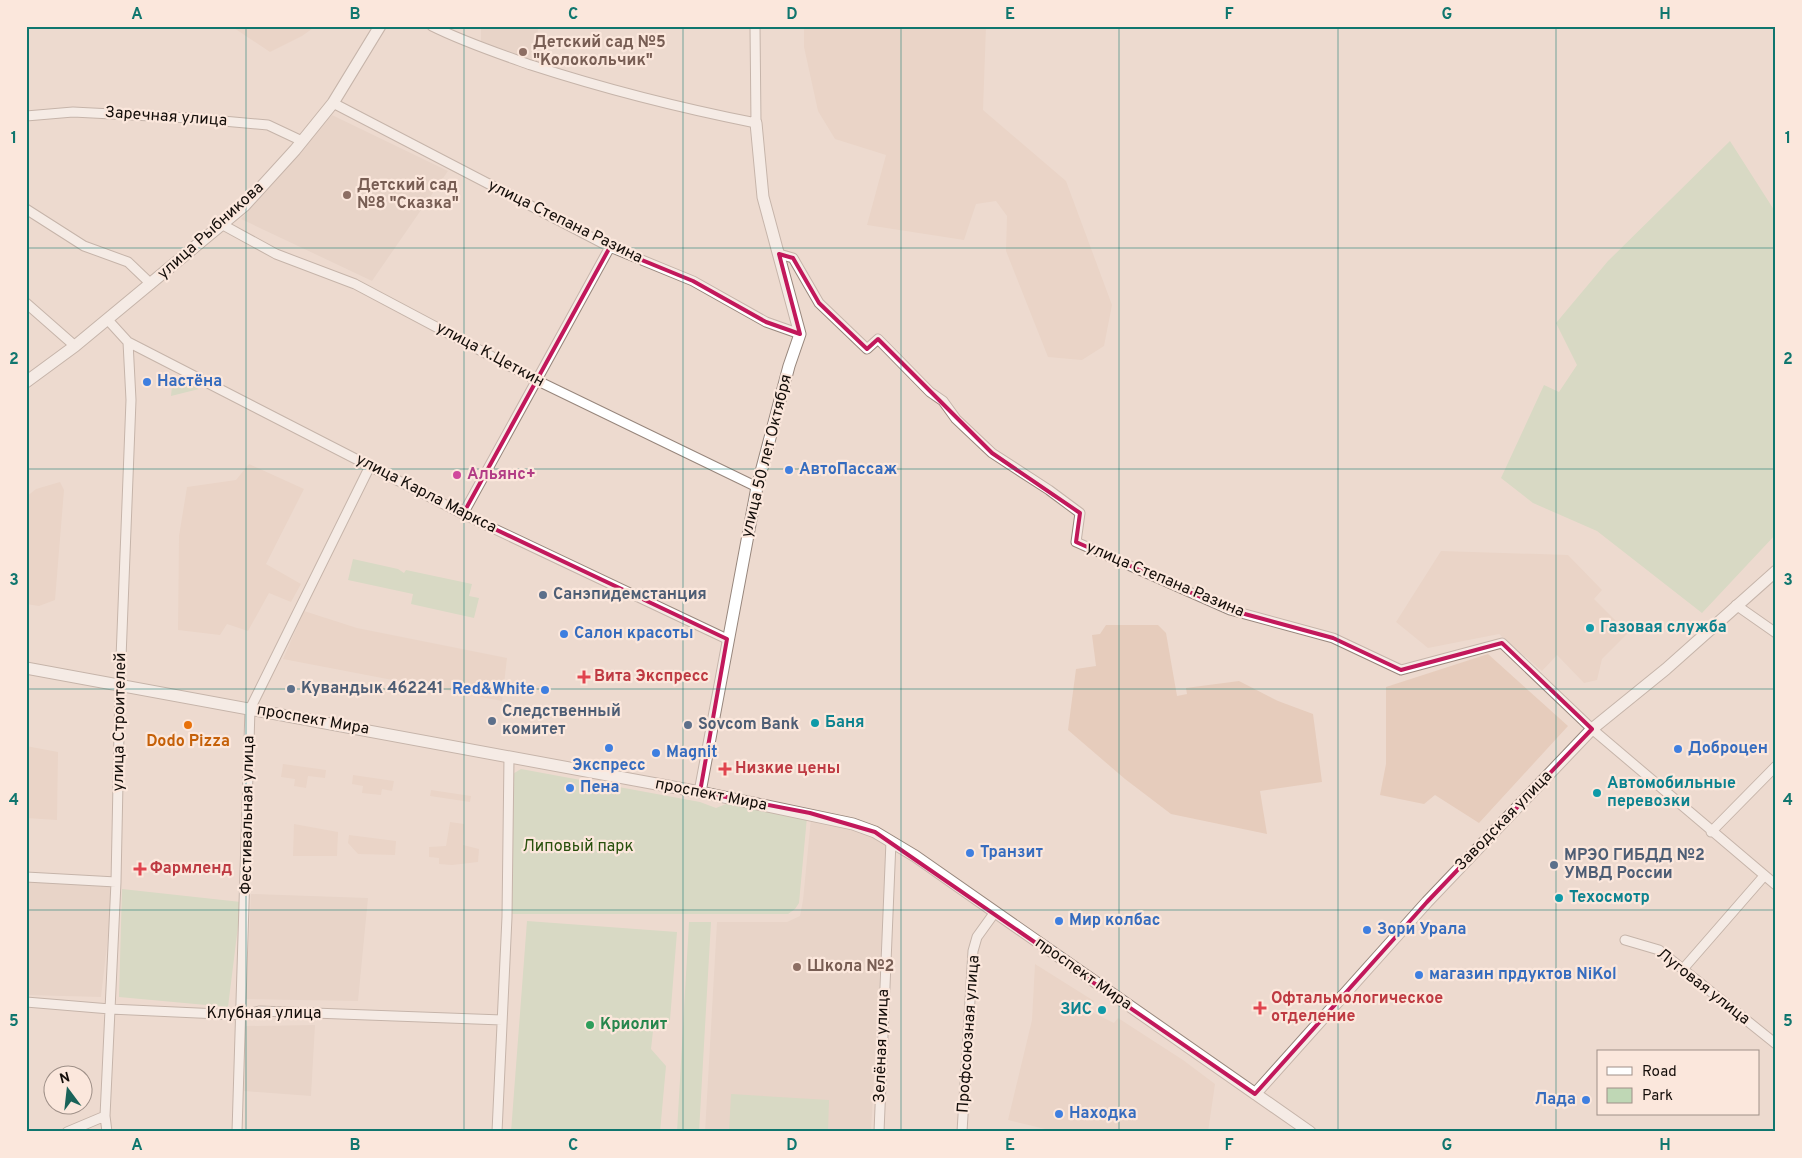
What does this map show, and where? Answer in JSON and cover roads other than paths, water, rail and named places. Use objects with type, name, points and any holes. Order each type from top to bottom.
[{"type":"street","name":"улица Рыбникова","points":[[26,382],[76,346],[244,206],[333,103],[380,26]]},
{"type":"street","points":[[432,26],[462,41],[570,78],[658,102],[756,123]]},
{"type":"street","points":[[755,26],[756,123],[763,197],[800,334]]},
{"type":"street","name":"улица Степана Разина","points":[[333,103],[610,247],[693,281],[766,322],[800,334]]},
{"type":"street","name":"Заречная улица","points":[[26,116],[73,112],[190,118],[268,125],[302,141]]},
{"type":"street","points":[[26,210],[84,246],[128,262],[151,284]]},
{"type":"street","name":"улица К.Цеткин","points":[[223,225],[276,254],[354,284],[536,380],[757,487]]},
{"type":"street","points":[[464,514],[610,247]]},
{"type":"street","name":"улица Степана Разина","points":[[779,254],[793,258],[819,303],[867,349],[878,339],[930,392],[943,401],[956,419],[992,453],[1049,490],[1080,513],[1076,542],[1230,610],[1333,638],[1401,670],[1502,643],[1592,729]]},
{"type":"street","points":[[26,303],[76,346]]},
{"type":"street","points":[[108,320],[128,342]]},
{"type":"street","name":"улица 50 лет Октября","points":[[700,792],[727,639],[757,487],[789,366],[800,334]]},
{"type":"street","name":"улица Карла Маркса","points":[[128,342],[464,514],[727,639]]},
{"type":"street","name":"улица Строителей","points":[[107,1132],[105,1116],[116,882],[120,684],[131,400],[128,342]]},
{"type":"street","name":"Фестивальная улица","points":[[238,1132],[246,916],[250,709],[370,466]]},
{"type":"street","name":"Заводская улица","points":[[1255,1094],[1427,902],[1592,729],[1666,669],[1736,605],[1776,572]]},
{"type":"street","points":[[1736,605],[1776,633]]},
{"type":"street","name":"проспект Мира","points":[[26,668],[700,792],[853,824],[875,832],[891,841],[1310,1132]]},
{"type":"street","points":[[1592,729],[1711,832],[1776,885]]},
{"type":"street","points":[[497,1132],[507,917],[509,757]]},
{"type":"street","points":[[1711,832],[1776,766]]},
{"type":"street","name":"Зелёная улица","points":[[879,1132],[891,841]]},
{"type":"street","points":[[1683,969],[1764,876]]},
{"type":"street","points":[[26,877],[116,882]]},
{"type":"street","name":"Профсоюзная улица","points":[[962,1132],[973,951],[977,937],[995,912]]},
{"type":"street","name":"Луговая улица","points":[[1625,940],[1659,950],[1776,1044]]},
{"type":"street","name":"Клубная улица","points":[[26,1002],[110,1009],[241,1015],[260,1011],[502,1020]]},
{"type":"street","points":[[67,1132],[105,1116]]},
{"type":"place","name":"Детский сад №5 \"Колокольчик\"","points":[[523,52]]},
{"type":"place","name":"Детский сад №8 \"Сказка\"","points":[[347,195]]},
{"type":"place","name":"Настёна","points":[[147,382]]},
{"type":"place","name":"АвтоПассаж","points":[[789,470]]},
{"type":"place","name":"Альянс+","points":[[457,475]]},
{"type":"place","name":"Санэпидемстанция","points":[[543,595]]},
{"type":"place","name":"Газовая служба","points":[[1590,628]]},
{"type":"place","name":"Салон красоты","points":[[564,634]]},
{"type":"place","name":"Вита Экспресс","points":[[584,677]]},
{"type":"place","name":"Кувандык 462241","points":[[291,689]]},
{"type":"place","name":"Red&White","points":[[545,690]]},
{"type":"place","name":"Следственный комитет","points":[[492,721]]},
{"type":"place","name":"Баня","points":[[815,723]]},
{"type":"place","name":"Dodo Pizza","points":[[188,725]]},
{"type":"place","name":"Sovcom Bank","points":[[688,725]]},
{"type":"place","name":"Экспресс","points":[[609,748]]},
{"type":"place","name":"Доброцен","points":[[1678,749]]},
{"type":"place","name":"Magnit","points":[[656,753]]},
{"type":"place","name":"Низкие цены","points":[[725,769]]},
{"type":"place","name":"Пена","points":[[570,788]]},
{"type":"place","name":"Автомобильные перевозки","points":[[1597,793]]},
{"type":"place","name":"Транзит","points":[[970,853]]},
{"type":"place","name":"МРЭО ГИБДД №2 УМВД России","points":[[1554,865]]},
{"type":"place","name":"Фармленд","points":[[140,869]]},
{"type":"place","name":"Техосмотр","points":[[1559,898]]},
{"type":"place","name":"Мир колбас","points":[[1059,921]]},
{"type":"place","name":"Зори Урала","points":[[1367,930]]},
{"type":"place","name":"Школа №2","points":[[797,967]]},
{"type":"place","name":"магазин прдуктов NiKol","points":[[1419,975]]},
{"type":"place","name":"Офтальмологическое отделение","points":[[1260,1008]]},
{"type":"place","name":"ЗИС","points":[[1102,1010]]},
{"type":"place","name":"Криолит","points":[[590,1025]]},
{"type":"place","name":"Лада","points":[[1586,1100]]},
{"type":"place","name":"Находка","points":[[1059,1114]]},
{"type":"park label","name":"Липовый парк","points":[[578,847]]}]
